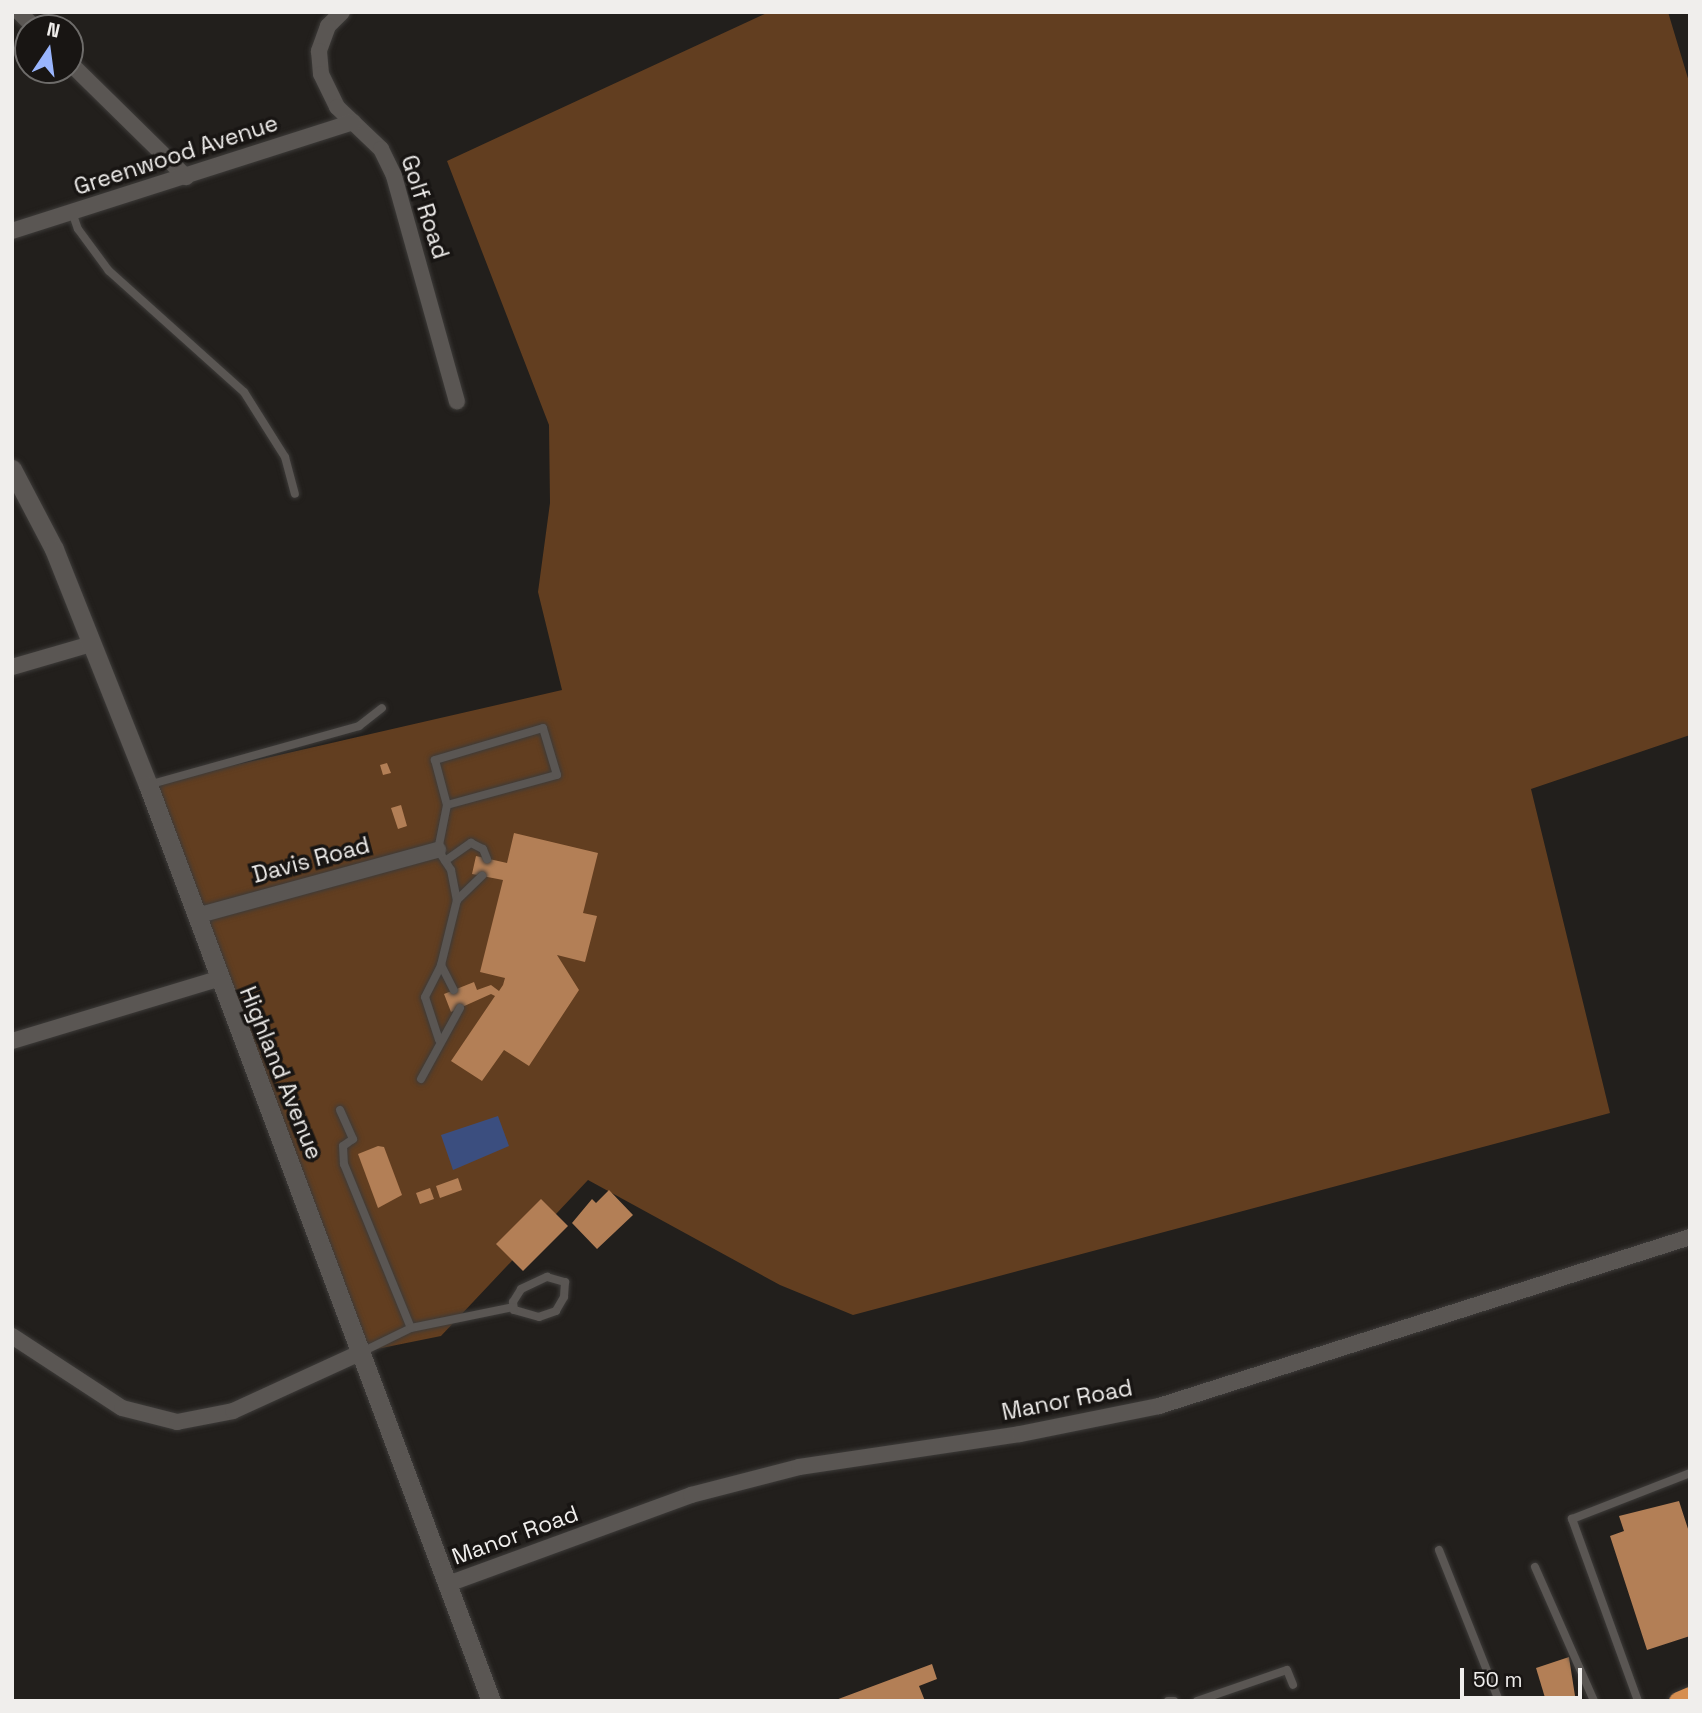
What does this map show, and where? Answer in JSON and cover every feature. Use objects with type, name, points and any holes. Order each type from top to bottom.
[{"type":"highway","points":[[1678,1701],[1690,1696]]},
{"type":"street","name":"Golf Road","points":[[342,12],[328,26],[321,74],[337,107],[381,149],[394,176],[457,401]]},
{"type":"street","points":[[84,77],[186,177]]},
{"type":"street","name":"Greenwood Avenue","points":[[12,231],[354,122]]},
{"type":"street","name":"Highland Avenue","points":[[12,469],[54,549],[148,785],[218,979],[362,1352],[489,1700]]},
{"type":"street","points":[[12,667],[91,643]]},
{"type":"street","name":"Davis Road","points":[[196,916],[442,856]]},
{"type":"street","points":[[12,1041],[218,979]]},
{"type":"street","name":"Manor Road","points":[[448,1584],[691,1495],[799,1467],[1020,1434],[1159,1406],[1690,1237]]},
{"type":"street","points":[[12,1336],[122,1408],[177,1422],[233,1411],[362,1352]]},
{"type":"lane","points":[[72,212],[78,229],[108,271],[244,392],[285,457],[295,494]]},
{"type":"lane","points":[[148,785],[356,727],[382,708]]},
{"type":"lane","points":[[447,805],[557,775],[542,728],[435,760],[447,805],[442,856],[457,900]]},
{"type":"lane","points":[[442,856],[471,843],[483,849],[487,859]]},
{"type":"lane","points":[[439,1040],[425,997],[440,965],[457,900],[482,876]]},
{"type":"lane","points":[[440,965],[454,990]]},
{"type":"lane","points":[[421,1079],[439,1040],[456,1021],[460,1008]]},
{"type":"lane","points":[[340,1110],[354,1139],[343,1146],[344,1164],[411,1328]]},
{"type":"lane","points":[[362,1352],[411,1328],[513,1307],[528,1317],[553,1313],[563,1301],[564,1282],[547,1277],[531,1281],[517,1294],[513,1307]]},
{"type":"lane","points":[[1638,1701],[1572,1517],[1690,1473]]},
{"type":"lane","points":[[1439,1550],[1499,1701]]},
{"type":"lane","points":[[1535,1567],[1594,1701]]},
{"type":"lane","points":[[1198,1701],[1287,1670],[1293,1685]]},
{"type":"lane","points":[[1168,1701],[1174,1701]]},
{"type":"shaded area","points":[[769,12],[1668,12],[1690,85],[1690,735],[1531,789],[1610,1113],[853,1315],[780,1285],[588,1180],[441,1336],[362,1352],[148,785],[562,690],[538,592],[550,503],[549,425],[447,161]]},
{"type":"water","points":[[498,1116],[509,1146],[453,1170],[441,1135]]},
{"type":"building","points":[[387,763],[391,773],[383,775],[380,765]]},
{"type":"building","points":[[401,805],[407,826],[398,829],[391,808]]},
{"type":"building","points":[[514,833],[598,853],[583,913],[597,916],[585,962],[557,955],[579,990],[529,1066],[504,1050],[482,1081],[451,1061],[495,996],[491,994],[451,1012],[444,994],[474,982],[477,990],[491,985],[499,991],[503,985],[505,978],[480,972],[503,880],[472,874],[476,856],[507,863]]},
{"type":"building","points":[[378,1146],[384,1147],[402,1195],[378,1208],[358,1154]]},
{"type":"building","points":[[458,1178],[462,1190],[440,1198],[436,1186]]},
{"type":"building","points":[[430,1188],[434,1199],[420,1204],[416,1193]]},
{"type":"building","points":[[609,1190],[633,1215],[597,1249],[572,1223],[592,1199],[596,1203]]},
{"type":"building","points":[[541,1199],[568,1226],[523,1271],[496,1244]]},
{"type":"building","points":[[1679,1501],[1690,1535],[1690,1636],[1647,1650],[1610,1536],[1624,1531],[1619,1516]]},
{"type":"building","points":[[1569,1657],[1575,1696],[1546,1701],[1536,1668]]},
{"type":"building","points":[[932,1664],[937,1679],[919,1686],[925,1701],[833,1701]]}]
